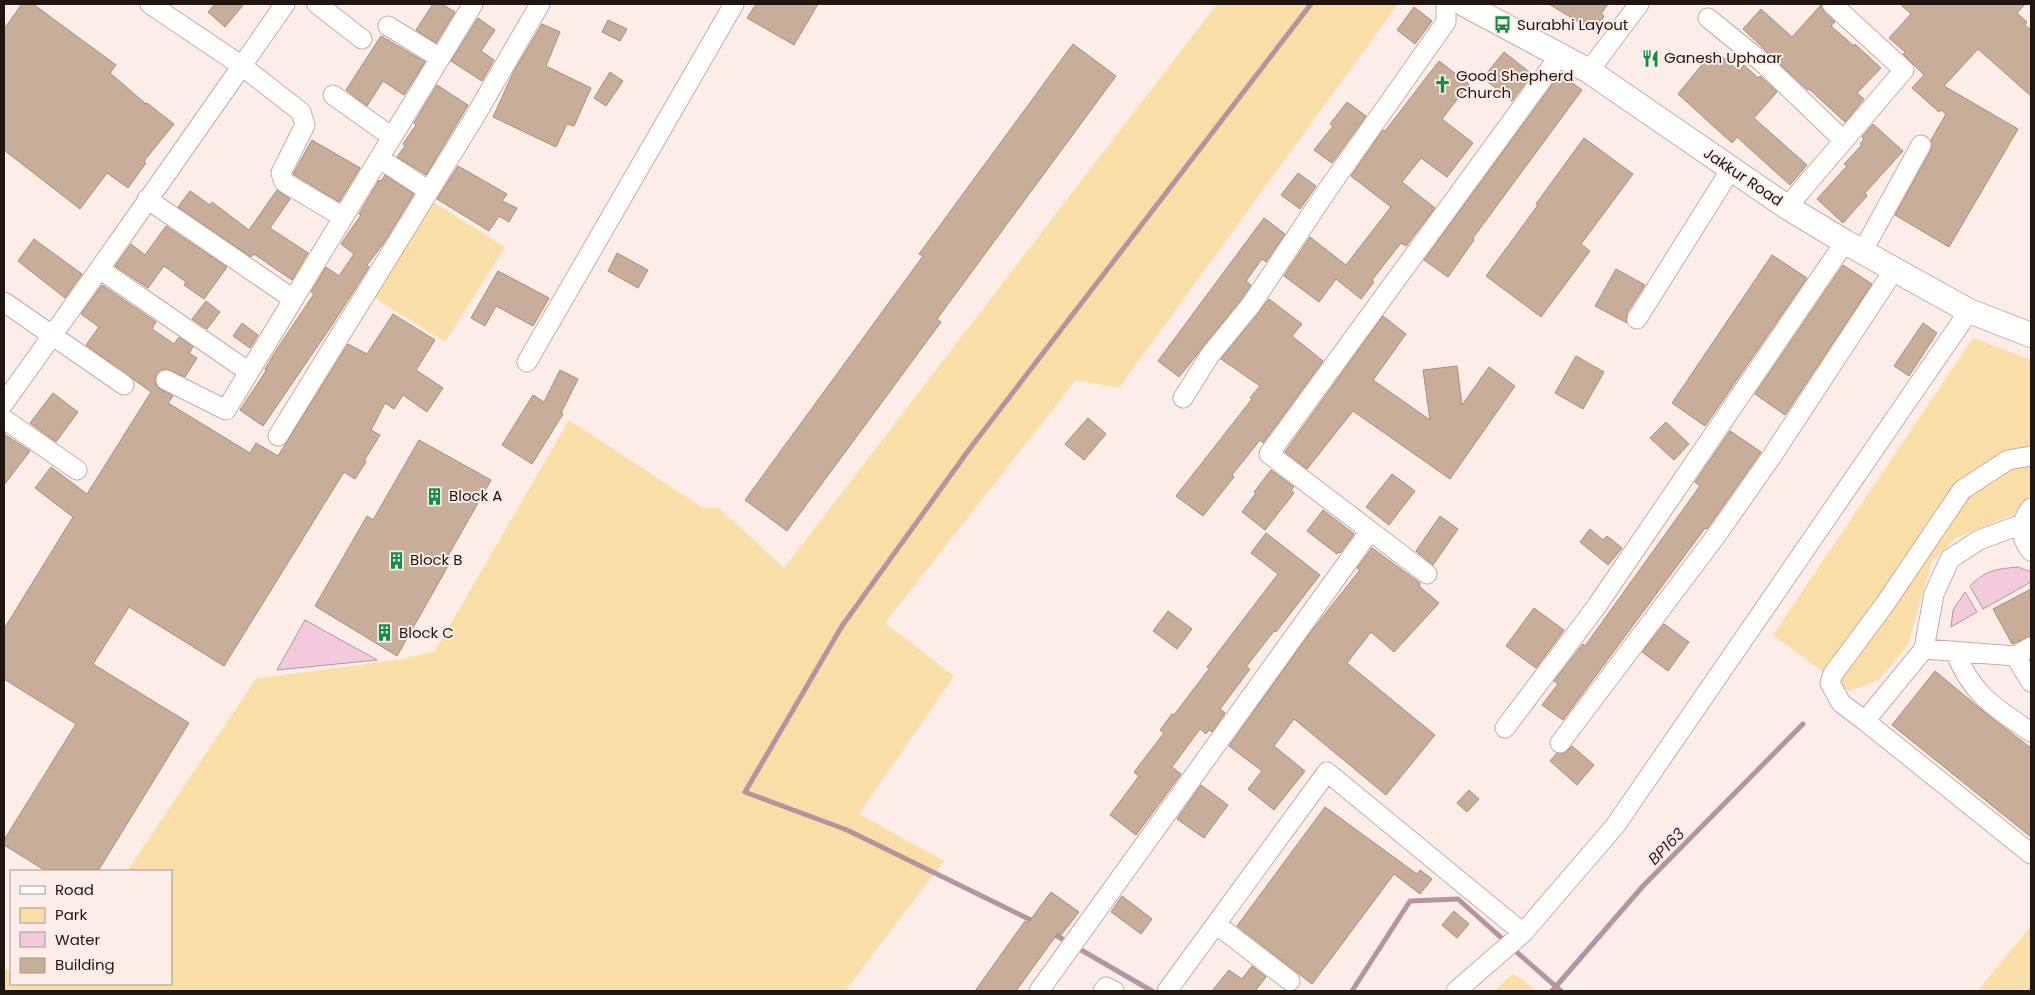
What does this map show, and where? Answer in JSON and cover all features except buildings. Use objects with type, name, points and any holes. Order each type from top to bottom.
[{"type":"street","points":[[150,4],[242,66],[301,112],[305,125],[281,173],[284,182],[343,217]]},
{"type":"street","points":[[4,403],[101,270],[148,199],[285,4]]},
{"type":"street","points":[[317,4],[362,39]]},
{"type":"street","points":[[166,380],[226,410],[473,4]]},
{"type":"street","points":[[278,436],[474,118],[540,4]]},
{"type":"street","points":[[527,362],[734,4]]},
{"type":"street","points":[[1183,398],[1210,355],[1251,305],[1328,190],[1446,22],[1446,4]]},
{"type":"street","name":"Jakkur Road","points":[[1464,4],[1589,72],[1787,207],[1853,247],[1969,311],[2031,335]]},
{"type":"street","points":[[1589,72],[1639,4]]},
{"type":"street","points":[[1787,207],[1904,70],[1832,4]]},
{"type":"street","points":[[1708,18],[1762,62],[1843,140]]},
{"type":"street","points":[[388,26],[440,58]]},
{"type":"street","points":[[1427,574],[1269,454],[1560,55]]},
{"type":"street","points":[[333,95],[392,137]]},
{"type":"street","points":[[1505,728],[1596,607],[1853,247],[1921,145]]},
{"type":"street","points":[[379,158],[429,191]]},
{"type":"street","points":[[1637,319],[1731,169]]},
{"type":"street","points":[[148,199],[293,299]]},
{"type":"street","points":[[101,270],[249,372]]},
{"type":"street","points":[[1560,743],[1716,536],[1772,456],[1894,270]]},
{"type":"street","points":[[4,302],[124,386]]},
{"type":"street","points":[[1456,991],[1523,933],[1615,826],[1969,311]]},
{"type":"street","points":[[4,419],[77,470]]},
{"type":"street","points":[[2031,456],[2008,460],[1962,490],[1885,604],[1833,674],[1830,683],[1837,698],[2031,854]]},
{"type":"street","points":[[2031,508],[2025,515],[2022,524],[2022,534],[2025,543],[2031,551]]},
{"type":"street","points":[[1865,721],[1924,649],[1934,594],[1950,558],[1979,540],[2022,524]]},
{"type":"street","points":[[1039,991],[1370,531]]},
{"type":"street","points":[[1924,649],[2023,652],[2031,682]]},
{"type":"street","points":[[1955,651],[1962,670],[1973,687],[2001,712],[2031,732]]},
{"type":"street","points":[[1168,989],[1327,772],[1523,933]]},
{"type":"street","points":[[1216,924],[1290,981]]},
{"type":"street","points":[[1103,991],[1106,987],[1114,991]]},
{"type":"green space","points":[[1217,4],[1398,4],[1119,388],[1076,380],[885,623],[954,676],[859,814],[944,861],[845,991],[4,991],[4,969],[10,971],[10,985],[172,985],[172,870],[128,870],[256,679],[401,659],[435,651],[569,420],[703,508],[719,508],[784,568]]},
{"type":"green space","points":[[433,202],[505,247],[445,342],[373,297]]},
{"type":"green space","points":[[1973,338],[2031,360],[2031,494],[2014,514],[1956,538],[1932,561],[1908,645],[1879,680],[1849,691],[1773,635]]},
{"type":"green space","points":[[2031,926],[2031,991],[1982,991],[1979,989]]},
{"type":"green space","points":[[1513,973],[1537,991],[1495,991]]},
{"type":"water","points":[[2018,567],[2031,572],[2031,582],[1983,609],[1970,586],[1986,573]]},
{"type":"water","points":[[1965,592],[1977,612],[1951,627],[1953,610]]},
{"type":"water","points":[[305,620],[377,660],[277,670]]},
{"type":"waterway","points":[[1035,922],[847,830],[745,792],[842,626],[968,451],[1311,4]]},
{"type":"waterway","name":"BP163","points":[[1552,991],[1643,886],[1803,724]]},
{"type":"waterway","points":[[1352,991],[1410,901],[1458,899],[1506,942]]},
{"type":"waterway","points":[[1052,933],[1069,943]]},
{"type":"waterway","points":[[1076,947],[1152,991]]},
{"type":"waterway","points":[[1512,948],[1561,991]]},
{"type":"place","name":"Surabhi Layout","points":[[1503,25]]},
{"type":"place","name":"Ganesh Uphaar","points":[[1650,58]]},
{"type":"place","name":"Good Shepherd Church","points":[[1442,85]]},
{"type":"place","name":"Block A","points":[[435,496]]},
{"type":"place","name":"Block B","points":[[396,560]]},
{"type":"place","name":"Block C","points":[[385,633]]}]
